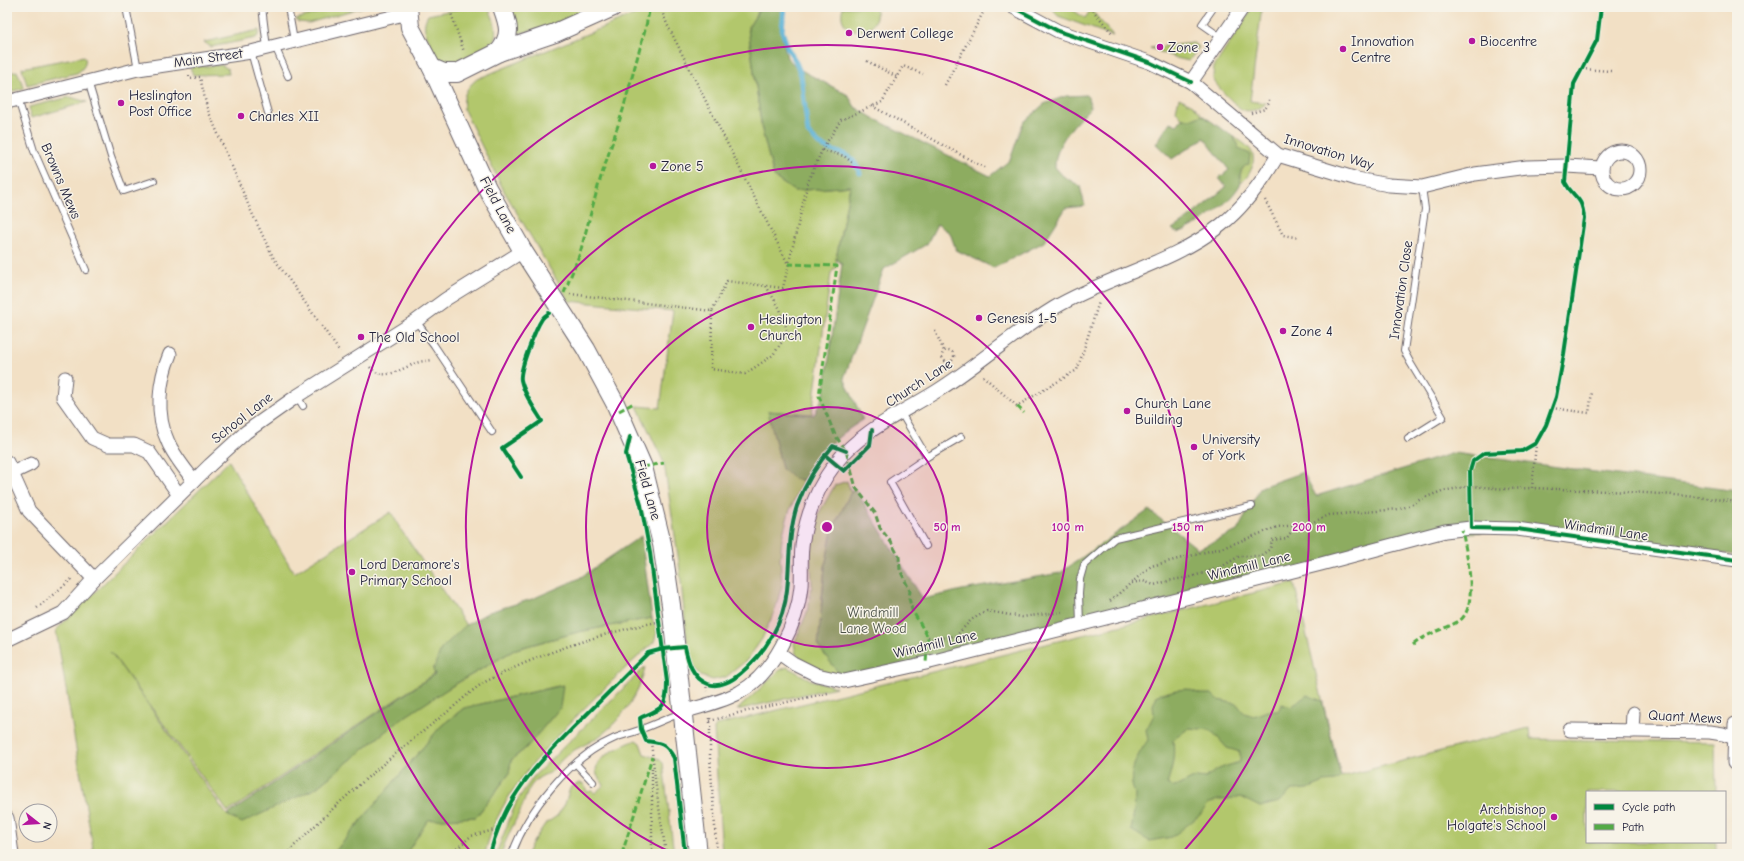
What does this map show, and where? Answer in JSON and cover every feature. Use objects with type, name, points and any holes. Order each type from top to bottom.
[{"type":"street","points":[[500,52],[506,44],[509,33],[508,23],[502,7]]},
{"type":"street","points":[[447,101],[452,78],[463,70],[500,52],[555,33],[613,7]]},
{"type":"street","name":"Innovation Way","points":[[1013,7],[1058,31],[1149,62],[1191,82],[1278,155],[1357,179],[1389,185],[1422,187],[1475,174],[1527,167],[1566,166],[1602,168]]},
{"type":"street","points":[[1191,82],[1243,7]]},
{"type":"street","name":"Main Street","points":[[12,101],[138,69],[251,52],[409,9]]},
{"type":"street","name":"Field Lane","points":[[409,9],[410,27],[432,68],[487,188],[523,251],[586,349],[615,403],[643,467],[662,544],[672,610],[698,854]]},
{"type":"street","points":[[432,68],[444,73],[463,70]]},
{"type":"street","name":"Church Lane","points":[[683,712],[720,701],[740,693],[758,678],[779,653],[794,616],[801,589],[802,540],[816,494],[828,474],[846,450],[872,430],[950,383],[1054,308],[1172,254],[1206,236],[1235,212],[1259,187],[1278,155]]},
{"type":"street","name":"School Lane","points":[[7,640],[63,613],[94,579],[179,495],[246,432],[300,401],[349,364],[416,321],[446,298],[523,251]]},
{"type":"street","points":[[170,354],[163,370],[161,388],[160,406],[163,424],[168,442],[194,481]]},
{"type":"street","points":[[65,378],[63,397],[92,438],[108,446],[134,445],[149,452],[179,495]]},
{"type":"street","points":[[31,464],[9,468],[29,511],[94,579]]},
{"type":"street","name":"Windmill Lane","points":[[779,653],[793,663],[817,675],[844,681],[926,663],[1084,624],[1322,564],[1445,531],[1471,528],[1517,529],[1737,560]]},
{"type":"street","name":"Quant Mews","points":[[1632,731],[1633,713]]},
{"type":"street","name":"Quant Mews","points":[[1734,763],[1736,739],[1735,724]]},
{"type":"street","name":"Quant Mews","points":[[1570,730],[1710,732],[1723,734],[1736,739]]},
{"type":"street","points":[[7,818],[12,854]]},
{"type":"lane","points":[[126,7],[138,69]]},
{"type":"lane","points":[[262,7],[271,47],[288,76]]},
{"type":"lane","points":[[288,7],[294,41]]},
{"type":"lane","points":[[1214,7],[1202,24],[1222,38]]},
{"type":"lane","points":[[251,52],[268,112]]},
{"type":"lane","points":[[88,81],[111,157],[124,191],[154,181]]},
{"type":"lane","name":"Browns Mews","points":[[12,101],[86,270]]},
{"type":"lane","name":"Innovation Close","points":[[1408,439],[1443,417],[1404,350],[1425,209],[1422,187]]},
{"type":"lane","points":[[416,321],[492,432]]},
{"type":"lane","points":[[901,413],[927,457]]},
{"type":"lane","points":[[926,546],[890,482],[927,457],[961,438]]},
{"type":"lane","points":[[1084,624],[1080,624],[1080,579],[1084,564],[1115,538],[1252,506]]},
{"type":"lane","points":[[512,854],[518,839],[543,799],[560,778],[586,755],[612,739],[683,712]]},
{"type":"lane","points":[[576,764],[593,782]]},
{"type":"path","points":[[449,7],[463,70]]},
{"type":"path","points":[[660,7],[667,24],[788,264]]},
{"type":"path","points":[[945,85],[986,7]]},
{"type":"path","points":[[1090,7],[1114,35]]},
{"type":"path","points":[[185,61],[189,78],[200,77],[207,108],[250,211],[273,257],[349,364]]},
{"type":"path","points":[[867,61],[897,77]]},
{"type":"path","points":[[1579,74],[1584,63]]},
{"type":"path","points":[[765,286],[780,309],[788,333],[773,355],[744,374],[711,369],[712,311],[727,281],[783,288],[808,182],[823,148],[841,120],[882,102],[903,66],[923,74]]},
{"type":"path","points":[[1582,69],[1611,71]]},
{"type":"path","points":[[1234,117],[1265,109],[1270,98]]},
{"type":"path","points":[[871,106],[985,168]]},
{"type":"path","points":[[823,148],[844,156],[853,163]]},
{"type":"path","points":[[1259,187],[1283,235],[1299,238]]},
{"type":"path","points":[[972,367],[1017,406],[1077,370],[1105,284]]},
{"type":"path","points":[[564,293],[712,311]]},
{"type":"path","points":[[935,330],[944,351],[942,357],[944,361],[948,362],[952,360],[954,356],[952,352],[948,350],[944,351]]},
{"type":"path","points":[[369,367],[376,373],[388,374],[416,363],[434,359]]},
{"type":"path","points":[[1552,408],[1589,413],[1592,392]]},
{"type":"path","points":[[1550,414],[1554,402]]},
{"type":"path","points":[[1532,488],[1536,443],[1539,437]]},
{"type":"path","points":[[1531,446],[1536,443]]},
{"type":"path","points":[[1470,478],[1470,492]]},
{"type":"path","points":[[1105,605],[1151,566],[1225,547],[1277,527],[1309,524],[1329,515],[1400,509],[1411,505],[1420,499],[1442,491],[1470,486],[1506,489],[1532,488],[1631,492],[1695,496],[1737,502]]},
{"type":"path","points":[[1130,584],[1143,581],[1154,585],[1191,577],[1221,567],[1240,556],[1260,556],[1270,549],[1272,540],[1287,538],[1296,525]]},
{"type":"path","points":[[32,612],[85,569]]},
{"type":"path","points":[[928,637],[934,639],[956,636],[971,620],[987,610],[1022,617],[1080,610]]},
{"type":"path","points":[[286,854],[412,739],[489,679],[568,645],[619,630],[660,623],[659,615]]},
{"type":"path","points":[[700,680],[710,684]]},
{"type":"path","points":[[717,854],[710,758],[710,721],[738,713],[846,689],[844,681]]},
{"type":"path","points":[[641,729],[646,741],[654,742],[652,757],[651,809],[652,854]]},
{"type":"path","points":[[652,757],[666,854]]},
{"type":"path","points":[[496,836],[500,823]]},
{"type":"path","points":[[451,854],[471,836],[498,829]]},
{"type":"green space","points":[[339,7],[363,7],[309,23],[298,22],[296,19]]},
{"type":"green space","points":[[468,7],[484,7],[490,11],[496,29],[494,41],[481,51],[461,60],[451,63],[439,60],[432,50],[426,32],[426,18],[428,15]]},
{"type":"green space","points":[[513,7],[595,7],[546,28],[513,34]]},
{"type":"green space","points":[[653,7],[761,7],[748,28],[762,130],[774,177],[794,191],[850,186],[836,259],[837,266],[831,273],[812,414],[768,411],[795,479],[803,480],[789,512],[782,538],[780,559],[782,585],[775,610],[762,639],[747,660],[726,677],[713,680],[703,677],[695,669],[688,651],[679,562],[664,463],[637,406],[660,408],[673,311],[569,301],[504,191],[464,110],[464,96],[470,86],[477,79]]},
{"type":"green space","points":[[761,7],[786,7],[782,37],[787,58],[799,69],[848,95],[855,107],[873,118],[990,176],[1010,160],[1023,123],[1044,104],[1066,96],[1087,95],[1091,107],[1067,134],[1062,142],[1058,150],[1055,167],[1063,176],[1080,186],[1085,206],[1066,208],[1044,242],[994,268],[956,250],[950,233],[937,224],[927,244],[884,269],[844,378],[863,420],[844,433],[829,446],[803,480],[795,479],[782,469],[768,411],[814,415],[824,394],[842,264],[836,259],[850,186],[794,191],[774,177],[762,130],[748,28]]},
{"type":"green space","points":[[843,7],[875,7],[876,17],[873,25],[867,29],[859,31],[851,29],[845,25],[842,17]]},
{"type":"green space","points":[[1053,7],[1068,7],[1085,18],[1090,11],[1094,13],[1113,36],[1058,16]]},
{"type":"green space","points":[[1253,7],[1262,7],[1250,101],[1266,103],[1256,110],[1246,111],[1236,105],[1222,91],[1215,83],[1213,75],[1214,67]]},
{"type":"green space","points":[[259,30],[259,34],[256,38],[211,47],[204,42]]},
{"type":"green space","points":[[1193,43],[1199,47],[1189,61],[1176,58],[1150,48]]},
{"type":"green space","points":[[84,56],[84,66],[77,73],[27,85],[22,68]]},
{"type":"green space","points":[[222,65],[228,69],[229,74],[193,75],[190,67]]},
{"type":"green space","points":[[17,71],[24,88],[7,93],[7,73]]},
{"type":"green space","points":[[70,97],[87,102],[31,118],[29,107]]},
{"type":"green space","points":[[1179,98],[1193,105],[1202,115],[1193,119],[1182,119],[1176,111]]},
{"type":"green space","points":[[1202,115],[1234,137],[1239,149],[1250,154],[1249,164],[1242,169],[1240,174],[1241,183],[1236,191],[1222,206],[1204,220],[1177,233],[1172,229],[1187,219],[1226,187],[1219,178],[1229,170],[1204,138],[1172,159],[1156,144],[1170,122],[1177,125],[1182,119],[1193,119]]},
{"type":"green space","points":[[1234,137],[1250,149],[1253,158],[1252,168],[1241,183],[1240,174],[1245,166]]},
{"type":"green space","name":"Windmill Lane Wood","points":[[1454,453],[1737,491],[1737,555],[1495,531],[1423,537],[844,680],[818,646],[825,567],[832,531],[851,492],[855,489],[923,599],[962,590],[1060,573],[1149,510],[1198,549],[1237,531],[1261,487],[1303,472],[1316,496]]},
{"type":"green space","points":[[229,461],[294,573],[391,512],[401,530],[479,644],[228,812],[110,651],[227,815],[242,822],[316,788],[397,722],[437,695],[516,649],[578,632],[652,618],[657,632],[654,642],[579,714],[529,768],[507,800],[498,817],[490,835],[485,854],[406,854],[428,819],[476,817],[509,774],[511,760],[526,748],[563,685],[464,708],[441,726],[333,854],[94,854],[56,630]]},
{"type":"green space","points":[[847,481],[851,492],[832,531],[825,567],[821,606],[844,680],[818,674],[796,654],[794,644],[807,612],[812,585],[810,550],[819,513],[835,485]]},
{"type":"green space","points":[[641,536],[652,618],[578,632],[516,649],[452,686],[397,722],[316,788],[242,823],[227,815],[435,674],[433,670],[441,649],[466,625],[489,612],[532,599],[578,579]]},
{"type":"green space","points":[[1294,583],[1341,777],[1529,728],[1530,739],[1715,742],[1716,791],[1586,791],[1586,843],[1716,843],[1716,854],[722,854],[714,729],[717,725]]},
{"type":"green space","points":[[645,667],[643,677],[629,705],[609,729],[571,752],[563,758],[552,771],[541,776],[531,785],[501,854],[496,854],[516,802],[534,776]]},
{"type":"green space","points":[[787,667],[811,680],[836,687],[737,710],[780,670]]},
{"type":"green space","points":[[563,685],[560,708],[526,748],[511,760],[509,774],[476,817],[428,820],[406,854],[333,854],[441,726],[464,708]]},
{"type":"green space","points":[[1188,689],[1200,694],[1212,694],[1218,700],[1237,704],[1244,713],[1254,716],[1267,711],[1278,711],[1282,704],[1291,707],[1307,695],[1322,701],[1341,777],[1335,781],[1324,782],[1308,789],[1292,790],[1279,802],[1260,807],[1240,797],[1228,800],[1217,800],[1208,804],[1200,815],[1172,837],[1149,841],[1131,830],[1135,796],[1131,778],[1132,772],[1139,755],[1148,740],[1146,730],[1154,715],[1153,705],[1157,695],[1176,690]],"holes":[[[1189,728],[1211,730],[1227,748],[1240,752],[1240,762],[1226,766],[1206,778],[1196,777],[1175,787],[1167,784],[1173,763],[1173,740]]]},
{"type":"green space","points":[[636,740],[640,743],[644,754],[658,758],[663,763],[674,854],[527,854],[531,845],[545,824],[557,816],[565,804],[570,788],[579,783],[584,784],[587,792],[592,791],[595,793],[604,785],[597,775],[596,769],[603,757]]},
{"type":"waterway","points":[[784,7],[782,31],[788,49],[795,60],[801,75],[808,133],[823,147],[850,157],[860,173]]},
{"type":"marked path","points":[[564,293],[580,253],[599,183],[623,110],[650,7]]},
{"type":"marked path","points":[[788,264],[837,266],[819,396],[835,435],[846,451],[856,488],[875,513],[880,528],[891,542],[899,557],[900,570],[910,591],[909,598],[912,610],[928,637],[926,663]]},
{"type":"marked path","points":[[619,411],[634,403]]},
{"type":"marked path","points":[[1017,406],[1024,413]]},
{"type":"marked path","points":[[643,467],[664,463]]},
{"type":"marked path","points":[[1413,645],[1429,635],[1459,621],[1465,614],[1469,604],[1470,578],[1462,530]]},
{"type":"marked path","points":[[622,854],[652,757]]},
{"type":"cycle path","points":[[1013,7],[1058,31],[1149,62],[1191,82]]},
{"type":"cycle path","points":[[1601,7],[1597,40],[1574,84],[1565,182],[1579,201],[1583,210],[1584,218],[1564,354],[1556,397],[1546,425],[1536,443],[1522,451],[1484,453],[1473,461],[1470,471],[1471,528],[1517,529],[1737,560]]},
{"type":"cycle path","points":[[521,477],[502,448],[542,421],[524,390],[521,375],[528,349],[539,324],[549,313]]},
{"type":"cycle path","points":[[825,455],[844,471],[870,445],[872,430]]},
{"type":"cycle path","points":[[630,437],[626,454],[641,505],[650,553],[667,682],[667,691],[664,703],[654,712],[640,718],[641,729],[646,741],[656,742],[663,745],[668,749],[674,758],[685,854]]},
{"type":"cycle path","points":[[490,854],[496,833],[504,815],[525,781],[550,751],[648,653],[663,649],[685,647],[689,663],[694,673],[698,678],[712,685],[725,683],[734,679],[758,656],[772,636],[782,614],[787,590],[792,527],[800,498],[812,474],[833,446],[846,451]]},
{"type":"place","name":"Derwent College","points":[[849,33]]},
{"type":"place","name":"Biocentre","points":[[1472,41]]},
{"type":"place","name":"Zone 3","points":[[1160,47]]},
{"type":"place","name":"Innovation Centre","points":[[1343,49]]},
{"type":"place","name":"Heslington Post Office","points":[[121,103]]},
{"type":"place","name":"Charles XII","points":[[241,116]]},
{"type":"place","name":"Zone 5","points":[[653,166]]},
{"type":"place","name":"Genesis 1-5","points":[[979,318]]},
{"type":"place","name":"Heslington Church","points":[[751,327]]},
{"type":"place","name":"Zone 4","points":[[1283,331]]},
{"type":"place","name":"The Old School","points":[[361,337]]},
{"type":"place","name":"Church Lane Building","points":[[1127,411]]},
{"type":"place","name":"University of York","points":[[1194,447]]},
{"type":"place","name":"Lord Deramore's Primary School","points":[[352,572]]},
{"type":"place","name":"Archbishop Holgate's School","points":[[1554,817]]}]
